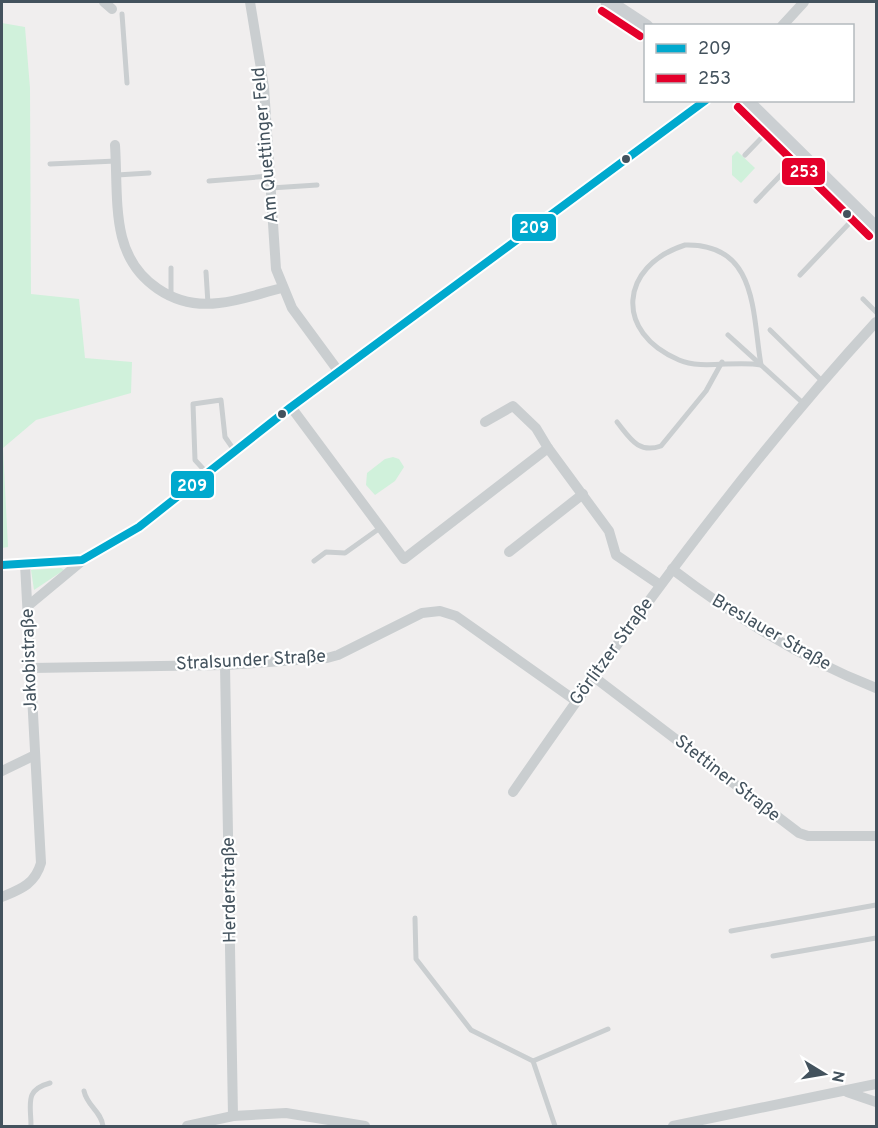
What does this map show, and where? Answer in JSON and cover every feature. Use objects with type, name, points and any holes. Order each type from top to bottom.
[{"type":"main road","points":[[608,2],[644,26]]},
{"type":"main road","points":[[747,102],[876,229]]},
{"type":"street","name":"Am Quettinger Feld","points":[[250,2],[264,87],[276,269],[292,308],[339,372]]},
{"type":"street","points":[[784,24],[804,2]]},
{"type":"street","points":[[29,605],[82,560],[139,527],[291,407],[704,102]]},
{"type":"street","points":[[115,145],[122,235],[126,251],[141,275],[171,297],[208,304],[282,288]]},
{"type":"street","name":"Görlitzer Straße","points":[[513,792],[576,701],[704,526],[804,404],[876,322]]},
{"type":"street","points":[[485,422],[513,406],[536,428],[609,531],[616,555],[660,585]]},
{"type":"street","points":[[291,407],[404,559],[482,502],[548,448]]},
{"type":"street","points":[[508,552],[583,494]]},
{"type":"street","points":[[2,565],[82,560]]},
{"type":"street","name":"Jakobistraße","points":[[2,897],[26,886],[38,873],[40,863],[33,756],[29,605],[25,564]]},
{"type":"street","name":"Breslauer Straße","points":[[672,569],[719,605],[798,652],[876,688]]},
{"type":"street","name":"Stralsunder Straße","points":[[31,668],[225,665],[327,658],[422,613],[440,610],[456,616],[576,701]]},
{"type":"street","name":"Herderstraße","points":[[225,665],[233,1116]]},
{"type":"street","name":"Stettiner Straße","points":[[594,677],[799,833],[808,836],[876,836]]},
{"type":"street","points":[[2,771],[33,756]]},
{"type":"street","points":[[673,1126],[876,1084]]},
{"type":"street","points":[[844,1091],[876,1102]]},
{"type":"street","points":[[187,1126],[233,1116],[250,1121],[286,1113],[358,1126]]},
{"type":"lane","points":[[113,8],[127,83]]},
{"type":"lane","points":[[745,156],[772,127]]},
{"type":"lane","points":[[756,201],[800,155]]},
{"type":"lane","points":[[50,164],[116,161]]},
{"type":"lane","points":[[117,175],[149,172]]},
{"type":"lane","points":[[209,182],[270,176]]},
{"type":"lane","points":[[271,188],[317,186]]},
{"type":"lane","points":[[800,275],[860,213]]},
{"type":"lane","points":[[685,245],[721,250],[749,287],[753,298],[761,365],[743,361],[694,364],[680,361],[656,346],[641,330],[633,307],[635,286],[640,275],[659,255],[685,245]]},
{"type":"lane","points":[[171,268],[171,297]]},
{"type":"lane","points":[[206,272],[208,304]]},
{"type":"lane","points":[[863,298],[876,312]]},
{"type":"lane","points":[[770,330],[824,382]]},
{"type":"lane","points":[[728,335],[804,404]]},
{"type":"lane","points":[[617,422],[635,446],[650,450],[661,446],[706,391],[722,362]]},
{"type":"lane","points":[[206,472],[195,460],[193,404],[221,400],[225,437],[234,450]]},
{"type":"lane","points":[[314,561],[326,552],[345,553],[380,528]]},
{"type":"lane","points":[[731,931],[876,905]]},
{"type":"lane","points":[[415,918],[416,959],[471,1030],[533,1061],[555,1126]]},
{"type":"lane","points":[[773,956],[876,939]]},
{"type":"lane","points":[[533,1061],[608,1029]]},
{"type":"lane","points":[[31,1126],[30,1095],[37,1086],[50,1083]]},
{"type":"lane","points":[[84,1091],[88,1102],[101,1115],[103,1126]]},
{"type":"green space","points":[[2,23],[25,27],[30,88],[31,294],[79,299],[85,358],[132,362],[131,393],[36,420],[3,448],[8,547],[2,548]]},
{"type":"green space","points":[[737,151],[755,168],[741,183],[732,175],[732,156]]},
{"type":"green space","points":[[393,457],[399,459],[404,467],[395,481],[375,495],[366,485],[367,473],[385,459]]},
{"type":"green space","points":[[61,568],[64,570],[34,590],[31,570]]},
{"type":"transit line","name":"253","points":[[602,11],[640,36]]},
{"type":"transit line","name":"209","points":[[2,565],[82,560],[139,527],[291,407],[703,102]]},
{"type":"transit line","name":"253","points":[[738,107],[869,236]]}]
